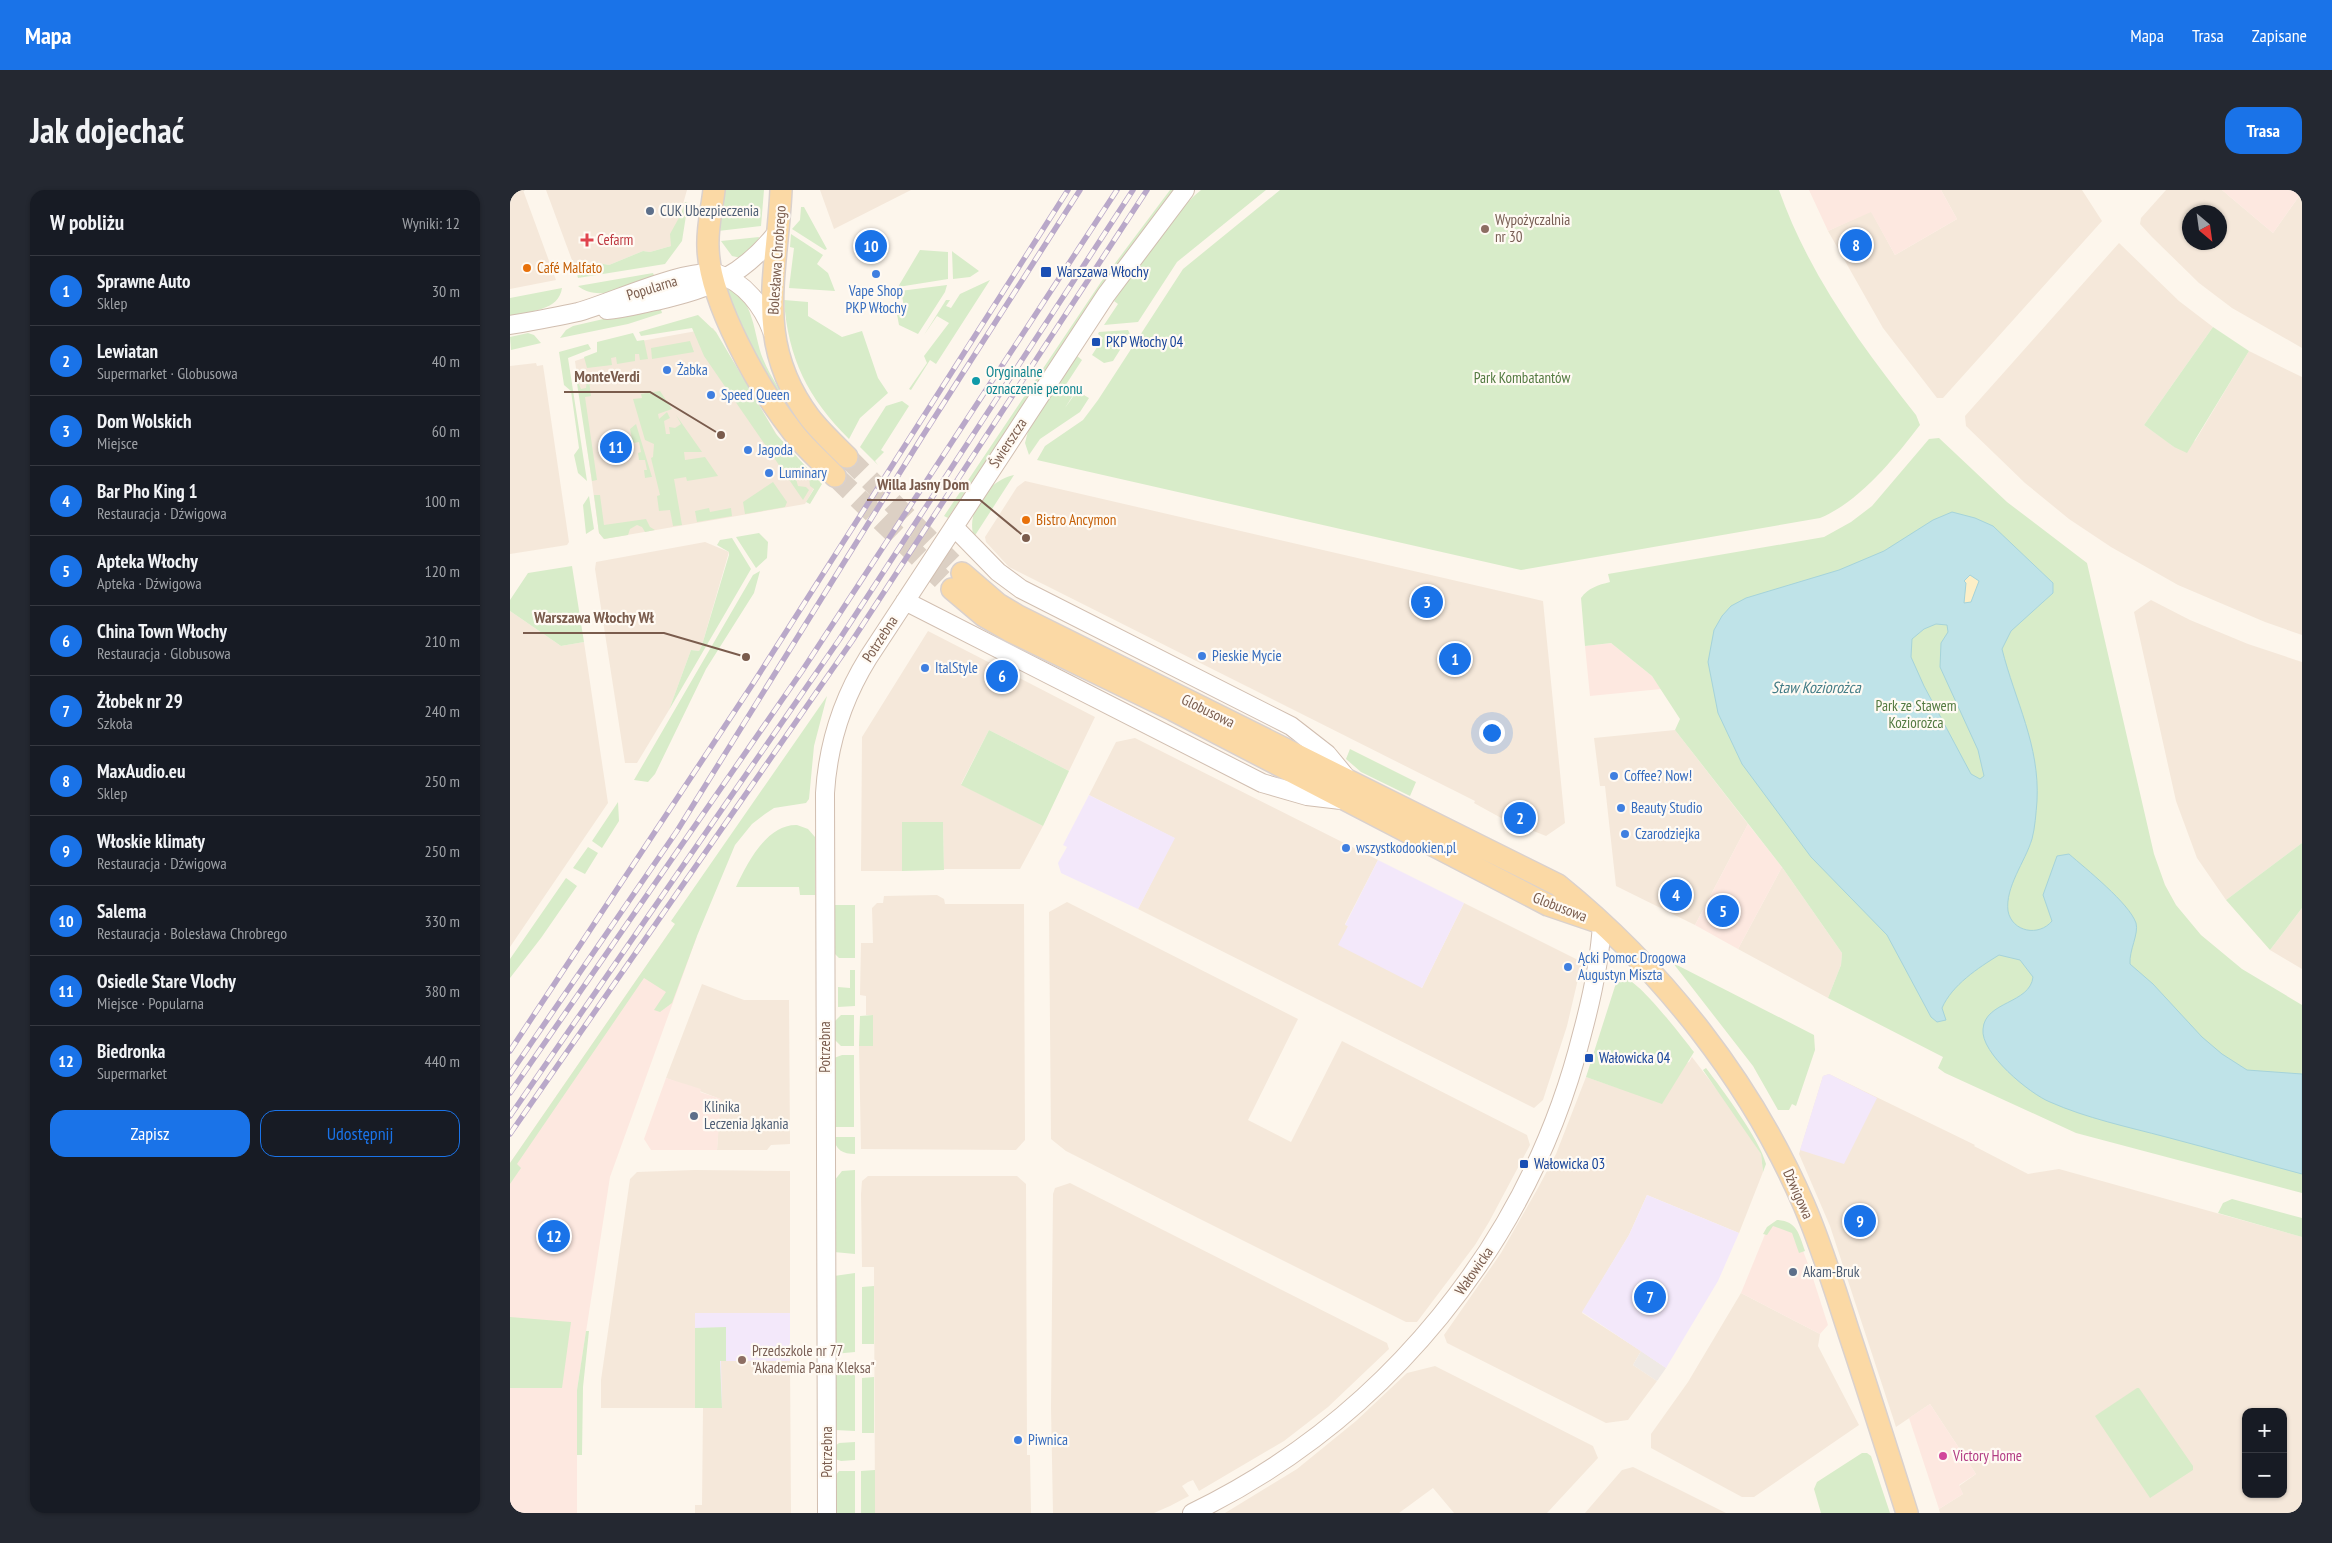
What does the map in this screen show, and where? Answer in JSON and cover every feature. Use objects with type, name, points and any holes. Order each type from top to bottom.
[{"type":"main road","points":[[714,190],[708,246],[738,343],[781,414],[805,446],[835,476]]},
{"type":"main road","name":"Bolesława Chrobrego","points":[[781,190],[779,230],[773,277],[773,334],[782,369],[802,405],[820,429],[847,457]]},
{"type":"main road","name":"Globusowa","points":[[957,581],[992,599],[1018,616],[1346,777],[1558,885],[1602,923],[1548,905],[1344,801],[1173,710],[1010,631],[984,616],[957,581]]},
{"type":"main road","name":"Dźwigowa","points":[[1602,923],[1663,987],[1703,1036],[1730,1071],[1775,1144],[1822,1250],[1907,1513]]},
{"type":"street","name":"Świerszcza","points":[[905,601],[1106,295],[1185,190]]},
{"type":"street","name":"Popularna","points":[[510,325],[579,312],[617,310],[717,279],[758,255],[779,230]]},
{"type":"street","points":[[717,279],[755,300],[763,311],[773,334]]},
{"type":"street","points":[[954,527],[998,572],[1021,589],[1291,726],[1327,754],[1346,777]]},
{"type":"street","points":[[905,601],[1262,783],[1307,796],[1344,801]]},
{"type":"street","name":"Potrzebna","points":[[827,1513],[826,777],[832,742],[849,691],[905,601]]},
{"type":"street","name":"Wałowicka","points":[[1192,1513],[1288,1457],[1331,1425],[1371,1389],[1425,1335],[1477,1270],[1531,1176],[1567,1089],[1598,966],[1602,923]]},
{"type":"shaded area","points":[[510,190],[523,190],[556,280],[510,289]]},
{"type":"shaded area","points":[[546,190],[687,190],[671,246],[650,252],[643,251],[609,265],[598,263],[576,271]]},
{"type":"shaded area","points":[[820,190],[911,190],[834,229]]},
{"type":"shaded area","points":[[1809,190],[1941,190],[1957,219],[1895,255],[1871,212],[1828,231]]},
{"type":"shaded area","points":[[1941,190],[2082,190],[2102,221],[1943,398],[1937,398],[1883,328],[1828,231],[1871,211],[1895,255],[1957,219]]},
{"type":"shaded area","points":[[2166,190],[2222,190],[2273,233],[2302,192],[2302,348],[2232,308],[2199,283],[2140,224],[2141,218]]},
{"type":"shaded area","points":[[2222,190],[2302,190],[2302,192],[2273,233]]},
{"type":"shaded area","points":[[2119,243],[2179,301],[2213,327],[2144,425],[2174,447],[2195,441],[2249,351],[2302,377],[2302,635],[2265,622],[2178,585],[2111,547],[2069,519],[2025,483],[1966,426],[1965,416]]},
{"type":"shaded area","points":[[713,328],[780,440],[818,481],[805,504],[604,539],[599,533],[575,361],[599,353],[597,349]]},
{"type":"shaded area","points":[[536,363],[537,366],[543,365],[569,542],[567,545],[510,554],[510,366]]},
{"type":"shaded area","points":[[1025,481],[1543,601],[1565,823],[1546,836],[1503,819],[1474,803],[1475,801],[1009,567],[986,542],[985,537],[1017,487]]},
{"type":"shaded area","points":[[705,542],[729,552],[702,645],[699,651],[691,650],[669,710],[637,763],[625,763],[595,569],[596,562]]},
{"type":"shaded area","points":[[2151,600],[2190,620],[2248,644],[2302,662],[2302,843],[2226,900],[2197,858],[2176,801],[2134,612]]},
{"type":"shaded area","points":[[510,611],[561,646],[584,642],[608,803],[510,947]]},
{"type":"shaded area","points":[[928,631],[1095,717],[1069,771],[989,730],[961,784],[1043,826],[1020,869],[944,869],[943,822],[902,822],[902,871],[861,871],[862,737]]},
{"type":"shaded area","points":[[1611,643],[1652,676],[1661,689],[1590,696],[1585,646]]},
{"type":"shaded area","points":[[1675,730],[1748,824],[1695,925],[1616,886],[1605,786],[1600,786],[1594,738]]},
{"type":"shaded area","points":[[1135,738],[1378,860],[1345,924],[1422,988],[1464,903],[1582,962],[1567,1026],[1543,1100],[1534,1108],[1138,909],[1174,838],[1089,795],[1116,742]]},
{"type":"shaded area","points":[[1089,795],[1175,838],[1138,909],[1061,873],[1058,863],[1067,847],[1063,845]]},
{"type":"shaded area","points":[[1748,824],[1782,867],[1738,949],[1695,925]]},
{"type":"shaded area","points":[[1378,860],[1464,903],[1422,988],[1338,945],[1348,926],[1345,925]]},
{"type":"shaded area","points":[[1782,867],[1842,953],[1841,965],[1828,998],[1738,949]]},
{"type":"shaded area","points":[[937,895],[944,899],[945,904],[1024,904],[1025,1140],[1016,1150],[861,1149],[859,1046],[873,1046],[873,1015],[866,1015],[866,996],[860,995],[861,943],[873,943],[872,908],[877,903],[883,903],[884,896]]},
{"type":"shaded area","points":[[1067,902],[1298,1019],[1248,1120],[1291,1142],[1342,1041],[1527,1135],[1530,1145],[1489,1222],[1475,1245],[1417,1322],[1406,1322],[1198,1218],[1066,1151],[1051,1139],[1049,912]]},
{"type":"shaded area","points":[[2302,908],[2302,969],[2270,950]]},
{"type":"shaded area","points":[[675,924],[697,936],[610,1177],[577,1390],[577,1513],[510,1513],[510,1163]]},
{"type":"shaded area","points":[[702,984],[744,1000],[789,1000],[790,1144],[771,1145],[767,1150],[717,1150],[720,1099],[666,1078]]},
{"type":"shaded area","points":[[1692,1057],[1734,1112],[1761,1154],[1763,1172],[1739,1233],[1647,1195],[1629,1235],[1582,1313],[1641,1351],[1633,1365],[1657,1381],[1628,1420],[1606,1423],[1447,1343],[1444,1335],[1501,1253],[1556,1154],[1586,1077],[1618,1088],[1689,1062]]},
{"type":"shaded area","points":[[1829,1074],[1975,1145],[2028,1174],[2059,1169],[2302,1237],[2302,1513],[1940,1513],[1939,1509],[1963,1494],[1959,1486],[1976,1474],[1930,1404],[1896,1427],[1830,1226],[1799,1154],[1823,1076]]},
{"type":"shaded area","points":[[1829,1074],[1877,1098],[1844,1164],[1800,1150],[1823,1076]]},
{"type":"shaded area","points":[[666,1078],[701,1089],[700,1092],[721,1099],[717,1150],[651,1150],[644,1139]]},
{"type":"shaded area","points":[[695,1170],[790,1171],[790,1313],[695,1313],[695,1408],[601,1408],[601,1380],[630,1179],[637,1172]]},
{"type":"shaded area","points":[[868,1176],[1017,1176],[1026,1184],[1027,1455],[1030,1455],[1031,1513],[875,1513],[874,1267],[862,1267],[861,1194],[862,1181]]},
{"type":"shaded area","points":[[1070,1183],[1387,1343],[1389,1349],[1328,1407],[1284,1441],[1199,1491],[1193,1480],[1188,1482],[1182,1486],[1189,1496],[1170,1506],[1154,1513],[1053,1513],[1051,1408],[1053,1194],[1055,1188]]},
{"type":"shaded area","points":[[1647,1195],[1739,1233],[1718,1281],[1666,1368],[1582,1312],[1629,1235]]},
{"type":"shaded area","points":[[1778,1221],[1795,1230],[1810,1269],[1828,1325],[1820,1334],[1741,1293],[1768,1227]]},
{"type":"shaded area","points":[[1741,1293],[1820,1334],[1818,1346],[1859,1425],[1754,1497],[1742,1497],[1651,1448],[1651,1434],[1688,1382]]},
{"type":"shaded area","name":"Przedszkole nr 77 \"Akademia Pana Kleksa\"","points":[[695,1313],[790,1313],[790,1361],[721,1361],[722,1408],[695,1408]]},
{"type":"shaded area","points":[[1641,1351],[1666,1368],[1657,1381],[1633,1365]]},
{"type":"shaded area","points":[[720,1361],[790,1361],[791,1513],[695,1513],[695,1505],[702,1505],[703,1408],[722,1408]]},
{"type":"shaded area","points":[[1435,1366],[1593,1446],[1598,1458],[1547,1513],[1454,1513],[1433,1488],[1399,1513],[1225,1513],[1297,1469],[1356,1421],[1407,1373]]},
{"type":"shaded area","points":[[1930,1404],[1976,1474],[1959,1485],[1963,1494],[1939,1509],[1909,1418]]},
{"type":"shaded area","points":[[1633,1467],[1726,1513],[1585,1513],[1622,1470]]},
{"type":"green space","points":[[723,190],[764,190],[761,226],[718,231]]},
{"type":"green space","points":[[1170,190],[1174,190],[1086,310],[948,518],[944,516],[1101,282]]},
{"type":"green space","points":[[1201,190],[1266,190],[1177,262],[1138,322],[1104,325],[1118,304],[1114,301],[1143,258],[1166,227]]},
{"type":"green space","name":"Park Kombatantów","points":[[1280,190],[1779,190],[1805,251],[1821,280],[1876,363],[1916,415],[1920,425],[1899,452],[1862,491],[1834,511],[1820,518],[1521,570],[1037,460],[1045,446],[1083,420],[1183,269]]},
{"type":"green space","points":[[685,202],[688,203],[682,241],[665,264],[578,278],[576,271],[598,263],[609,265],[643,251],[650,252],[671,246],[670,234]]},
{"type":"green space","points":[[801,207],[804,207],[827,249],[825,250],[792,229],[800,220]]},
{"type":"green space","points":[[791,234],[823,255],[817,264],[828,273],[835,291],[789,288],[794,248],[790,247]]},
{"type":"green space","points":[[759,237],[758,241],[741,258],[732,256],[721,241]]},
{"type":"green space","points":[[920,250],[948,252],[948,279],[898,287]]},
{"type":"green space","points":[[952,251],[979,271],[970,277],[953,279]]},
{"type":"green space","points":[[653,273],[656,280],[605,293],[586,291],[578,286]]},
{"type":"green space","points":[[990,280],[936,364],[930,360],[911,390],[909,389],[927,363],[924,356],[949,323],[937,316],[924,335],[946,300],[950,300],[946,306],[951,308],[960,294]]},
{"type":"green space","points":[[947,285],[945,292],[918,334],[899,325],[896,309],[904,307],[902,296],[895,297],[900,291]]},
{"type":"green space","points":[[726,286],[743,299],[748,308],[763,359],[770,374],[798,414],[842,464],[839,469],[797,421],[761,368],[741,330]]},
{"type":"green space","points":[[562,288],[560,296],[549,306],[510,316],[510,298]]},
{"type":"green space","points":[[784,300],[808,302],[808,316],[842,337],[862,331],[878,378],[888,393],[860,418],[849,439],[811,393],[803,376],[790,341]]},
{"type":"green space","points":[[660,306],[662,313],[628,324],[560,338],[566,330],[573,326]]},
{"type":"green space","points":[[698,315],[716,332],[776,434],[822,484],[810,504],[806,502],[814,489],[810,486],[809,477],[802,473],[796,479],[798,486],[806,487],[809,490],[803,500],[704,356],[692,328],[641,336],[639,332]]},
{"type":"green space","points":[[2213,327],[2249,351],[2187,453],[2174,447],[2144,425]]},
{"type":"green space","points":[[1128,330],[1130,334],[1113,361],[1104,363],[1092,355],[1103,338],[1098,334],[1099,332]]},
{"type":"green space","points":[[528,333],[534,335],[541,343],[511,350],[510,337]]},
{"type":"green space","points":[[633,333],[637,341],[644,340],[648,359],[640,360],[639,354],[635,354],[635,361],[617,364],[616,357],[611,358],[612,365],[587,368],[584,357],[597,352],[597,342]]},
{"type":"green space","points":[[690,341],[694,352],[652,359],[651,348]]},
{"type":"green space","points":[[588,344],[591,349],[568,358],[587,481],[578,473],[574,455],[579,448],[571,391],[564,385],[559,352]]},
{"type":"green space","points":[[1077,356],[1082,360],[1065,386],[1075,392],[1065,408],[1077,391],[1089,398],[1080,412],[1040,439],[1029,455],[1025,443],[1028,431]]},
{"type":"green space","points":[[588,373],[591,396],[585,397],[597,480],[592,481],[576,377],[581,389],[586,388]]},
{"type":"green space","points":[[660,391],[672,409],[658,414],[659,419],[667,412],[670,418],[664,421],[666,434],[670,434],[669,427],[675,428],[681,424],[676,415],[702,452],[684,452],[685,460],[705,457],[718,476],[687,481],[686,477],[674,479],[682,525],[673,526],[670,510],[659,511],[657,496],[660,495],[651,458],[653,457],[654,444],[645,440],[633,399],[642,398],[641,394]]},
{"type":"green space","points":[[902,401],[909,406],[881,450],[884,452],[875,461],[878,465],[860,447],[886,406]]},
{"type":"green space","points":[[636,424],[652,477],[645,478],[644,470],[647,470],[645,460],[639,460],[638,453],[641,452],[639,442],[633,443],[630,429]]},
{"type":"green space","name":"Park ze Stawem Koziorożca","points":[[1939,438],[2007,502],[2087,563],[2154,854],[2165,885],[2176,905],[2201,935],[2242,969],[2302,1005],[2302,1193],[2076,1133],[1945,1073],[1938,1068],[1943,1057],[1828,998],[1841,965],[1842,953],[1782,867],[1675,730],[1680,719],[1652,676],[1611,643],[1585,646],[1581,598],[1594,587],[1610,582],[1608,574],[1824,537],[1851,522],[1872,506],[1929,439]]},
{"type":"green space","points":[[1014,475],[974,537],[973,517],[981,498],[996,483]]},
{"type":"green space","points":[[773,482],[787,502],[785,507],[745,514],[743,502]]},
{"type":"green space","points":[[594,495],[600,495],[604,525],[646,519],[650,527],[655,530],[645,532],[642,527],[637,525],[630,529],[628,535],[604,539],[599,533]]},
{"type":"green space","points":[[589,496],[594,529],[586,534],[583,505]]},
{"type":"green space","points":[[709,508],[710,512],[731,508],[732,516],[697,522],[695,511]]},
{"type":"green space","points":[[759,533],[768,542],[767,558],[756,568],[736,537]]},
{"type":"green space","points":[[732,538],[751,569],[669,710],[691,650],[699,651],[702,645],[729,555],[729,552],[717,545],[720,540]]},
{"type":"green space","points":[[572,566],[584,642],[561,646],[510,611],[510,600],[528,573]]},
{"type":"green space","points":[[760,571],[754,593],[706,669],[655,774],[648,782],[634,780],[753,575]]},
{"type":"green space","points":[[827,696],[814,746],[809,799],[806,803],[774,808],[752,824],[735,845],[697,936],[672,1003],[660,1012],[654,1010],[666,992],[644,978],[517,1164],[521,1168],[510,1184],[510,1163],[675,924],[671,921]]},
{"type":"green space","points":[[989,730],[1069,771],[1043,826],[961,785]]},
{"type":"green space","points":[[1350,749],[1416,782],[1410,796],[1361,772],[1346,759]]},
{"type":"green space","points":[[618,802],[619,821],[602,848],[592,841]]},
{"type":"green space","points":[[902,822],[943,822],[944,870],[902,871]]},
{"type":"green space","points":[[797,825],[808,829],[815,837],[815,895],[800,895],[799,887],[736,887],[752,857],[767,838],[786,826]]},
{"type":"green space","points":[[2302,843],[2302,908],[2270,950],[2226,900]]},
{"type":"green space","points":[[588,847],[598,853],[585,874],[573,868]]},
{"type":"green space","points":[[566,878],[577,886],[541,938],[510,978],[510,959]]},
{"type":"green space","points":[[834,905],[855,905],[855,958],[839,958],[834,953]]},
{"type":"green space","points":[[1673,963],[1814,1035],[1815,1050],[1796,1106],[1792,1104],[1789,1110],[1778,1110],[1753,1066]]},
{"type":"green space","points":[[850,970],[855,970],[855,1006],[838,1007],[838,987],[850,988]]},
{"type":"green space","points":[[1624,978],[1631,981],[1650,999],[1694,1052],[1662,1104],[1586,1077],[1617,980]]},
{"type":"green space","points":[[841,1015],[854,1015],[854,1046],[841,1046],[834,1039],[835,1021]]},
{"type":"green space","points":[[873,1015],[873,1046],[859,1046],[860,1016]]},
{"type":"green space","points":[[842,1055],[854,1055],[854,1127],[834,1127],[834,1058]]},
{"type":"green space","points":[[1706,1068],[1740,1115],[1756,1142],[1766,1164],[1763,1172],[1761,1154],[1703,1070]]},
{"type":"green space","points":[[834,1137],[855,1137],[855,1154],[840,1150],[836,1145]]},
{"type":"green space","points":[[855,1170],[855,1254],[834,1252],[834,1181],[842,1171]]},
{"type":"green space","points":[[2232,1199],[2302,1218],[2302,1237],[2218,1213],[2223,1203]]},
{"type":"green space","points":[[1777,1220],[1784,1221],[1793,1226],[1799,1234],[1805,1251],[1799,1253],[1792,1233],[1773,1226],[1767,1235],[1763,1234],[1767,1227]]},
{"type":"green space","points":[[855,1273],[855,1352],[834,1354],[834,1276]]},
{"type":"green space","points":[[874,1286],[874,1344],[862,1344],[862,1287]]},
{"type":"green space","points":[[510,1317],[571,1322],[562,1388],[510,1388]]},
{"type":"green space","points":[[726,1327],[726,1361],[720,1361],[722,1408],[695,1408],[695,1328]]},
{"type":"green space","points":[[586,1331],[589,1331],[583,1387],[582,1455],[577,1455],[577,1390]]},
{"type":"green space","points":[[855,1372],[855,1431],[835,1430],[834,1373]]},
{"type":"green space","points":[[874,1377],[874,1433],[862,1433],[862,1378]]},
{"type":"green space","points":[[2139,1388],[2193,1466],[2193,1470],[2150,1498],[2095,1416]]},
{"type":"green space","points":[[855,1442],[855,1460],[841,1461],[835,1459],[835,1446],[839,1443]]},
{"type":"green space","points":[[1862,1453],[1867,1453],[1871,1456],[1890,1513],[1821,1513],[1814,1489],[1817,1482]]},
{"type":"green space","points":[[875,1470],[875,1513],[861,1513],[861,1471]]},
{"type":"green space","points":[[839,1471],[855,1471],[855,1513],[835,1513],[835,1476]]},
{"type":"sand","points":[[1970,575],[1979,581],[1971,602],[1964,603],[1966,583],[1964,581]]},
{"type":"water","name":"Staw Koziorożca","points":[[1952,512],[1975,518],[1993,526],[2053,583],[2053,593],[2011,631],[2002,649],[2031,742],[2037,781],[2033,835],[2012,884],[2008,902],[2008,911],[2011,918],[2020,928],[2027,930],[2040,929],[2052,921],[2043,895],[2057,856],[2069,854],[2096,877],[2125,906],[2136,923],[2137,927],[2130,964],[2153,984],[2202,1037],[2222,1054],[2247,1070],[2302,1074],[2302,1174],[2122,1126],[2064,1108],[2041,1098],[2031,1091],[1998,1061],[1984,1039],[1983,1029],[1991,1013],[2024,993],[2030,986],[2033,977],[2020,960],[1999,955],[1974,971],[1946,1000],[1942,1008],[1946,1020],[1937,1022],[1931,1017],[1887,935],[1811,857],[1742,764],[1718,713],[1708,662],[1714,630],[1722,616],[1731,606],[1746,598],[1839,570],[1884,551],[1933,520]],"holes":[[[1970,575],[1979,581],[1971,602],[1964,603],[1966,583],[1964,581]],[[1936,624],[1947,625],[1948,632],[1941,643],[1940,667],[1978,750],[1984,776],[1980,779],[1971,774],[1924,686],[1911,657],[1912,639],[1924,629]]]},
{"type":"tunnel","points":[[847,457],[962,573]]},
{"type":"tunnel","points":[[835,476],[952,589]]},
{"type":"railway","points":[[510,1051],[754,682],[1068,190]]},
{"type":"railway","points":[[510,1074],[677,831],[922,437],[1080,190]]},
{"type":"railway","points":[[510,1093],[802,671],[1117,190]]},
{"type":"railway","points":[[510,1116],[839,640],[1133,190]]},
{"type":"railway","points":[[510,1134],[852,641],[1147,190]]},
{"type":"place","name":"CUK Ubezpieczenia","points":[[650,211]]},
{"type":"place","name":"Wypożyczalnia nr 30","points":[[1485,229]]},
{"type":"place","name":"Cefarm","points":[[587,240]]},
{"type":"place","name":"MaxAudio.eu","points":[[1856,245]]},
{"type":"place","name":"Salema","points":[[871,246]]},
{"type":"place","name":"Café Malfato","points":[[527,268]]},
{"type":"place","name":"Warszawa Włochy","points":[[1046,272]]},
{"type":"place","name":"Vape Shop PKP Włochy","points":[[876,274]]},
{"type":"place","name":"PKP Włochy 04","points":[[1096,342]]},
{"type":"place","name":"Żabka","points":[[667,370]]},
{"type":"place","name":"Oryginalne oznaczenie peronu","points":[[976,381]]},
{"type":"place","name":"Speed Queen","points":[[711,395]]},
{"type":"place","name":"MonteVerdi","points":[[721,435]]},
{"type":"place","name":"Osiedle Stare Vlochy","points":[[616,447]]},
{"type":"place","name":"Jagoda","points":[[748,450]]},
{"type":"place","name":"Luminary","points":[[769,473]]},
{"type":"place","name":"Bistro Ancymon","points":[[1026,520]]},
{"type":"place","name":"Willa Jasny Dom","points":[[1026,538]]},
{"type":"place","name":"Dom Wolskich","points":[[1427,602]]},
{"type":"place","name":"Pieskie Mycie","points":[[1202,656]]},
{"type":"place","name":"Warszawa Włochy Wł","points":[[746,657]]},
{"type":"place","name":"Sprawne Auto","points":[[1455,659]]},
{"type":"place","name":"ItalStyle","points":[[925,668]]},
{"type":"place","name":"China Town Włochy","points":[[1002,676]]},
{"type":"place","name":"Coffee? Now!","points":[[1614,776]]},
{"type":"place","name":"Beauty Studio","points":[[1621,808]]},
{"type":"place","name":"Lewiatan","points":[[1520,818]]},
{"type":"place","name":"Czarodziejka","points":[[1625,834]]},
{"type":"place","name":"wszystkodookien.pl","points":[[1346,848]]},
{"type":"place","name":"Bar Pho King 1","points":[[1676,895]]},
{"type":"place","name":"Apteka Włochy","points":[[1723,911]]},
{"type":"place","name":"Ącki Pomoc Drogowa Augustyn Miszta","points":[[1568,967]]},
{"type":"place","name":"Wałowicka 04","points":[[1589,1058]]},
{"type":"place","name":"Klinika Leczenia Jąkania","points":[[694,1116]]},
{"type":"place","name":"Wałowicka 03","points":[[1524,1164]]},
{"type":"place","name":"Włoskie klimaty","points":[[1860,1221]]},
{"type":"place","name":"Biedronka","points":[[554,1236]]},
{"type":"place","name":"Akam-Bruk","points":[[1793,1272]]},
{"type":"place","name":"Żłobek nr 29","points":[[1650,1297]]},
{"type":"place","name":"Przedszkole nr 77 \"Akademia Pana Kleksa\"","points":[[742,1360]]},
{"type":"place","name":"Piwnica","points":[[1018,1440]]},
{"type":"place","name":"Victory Home","points":[[1943,1456]]}]
